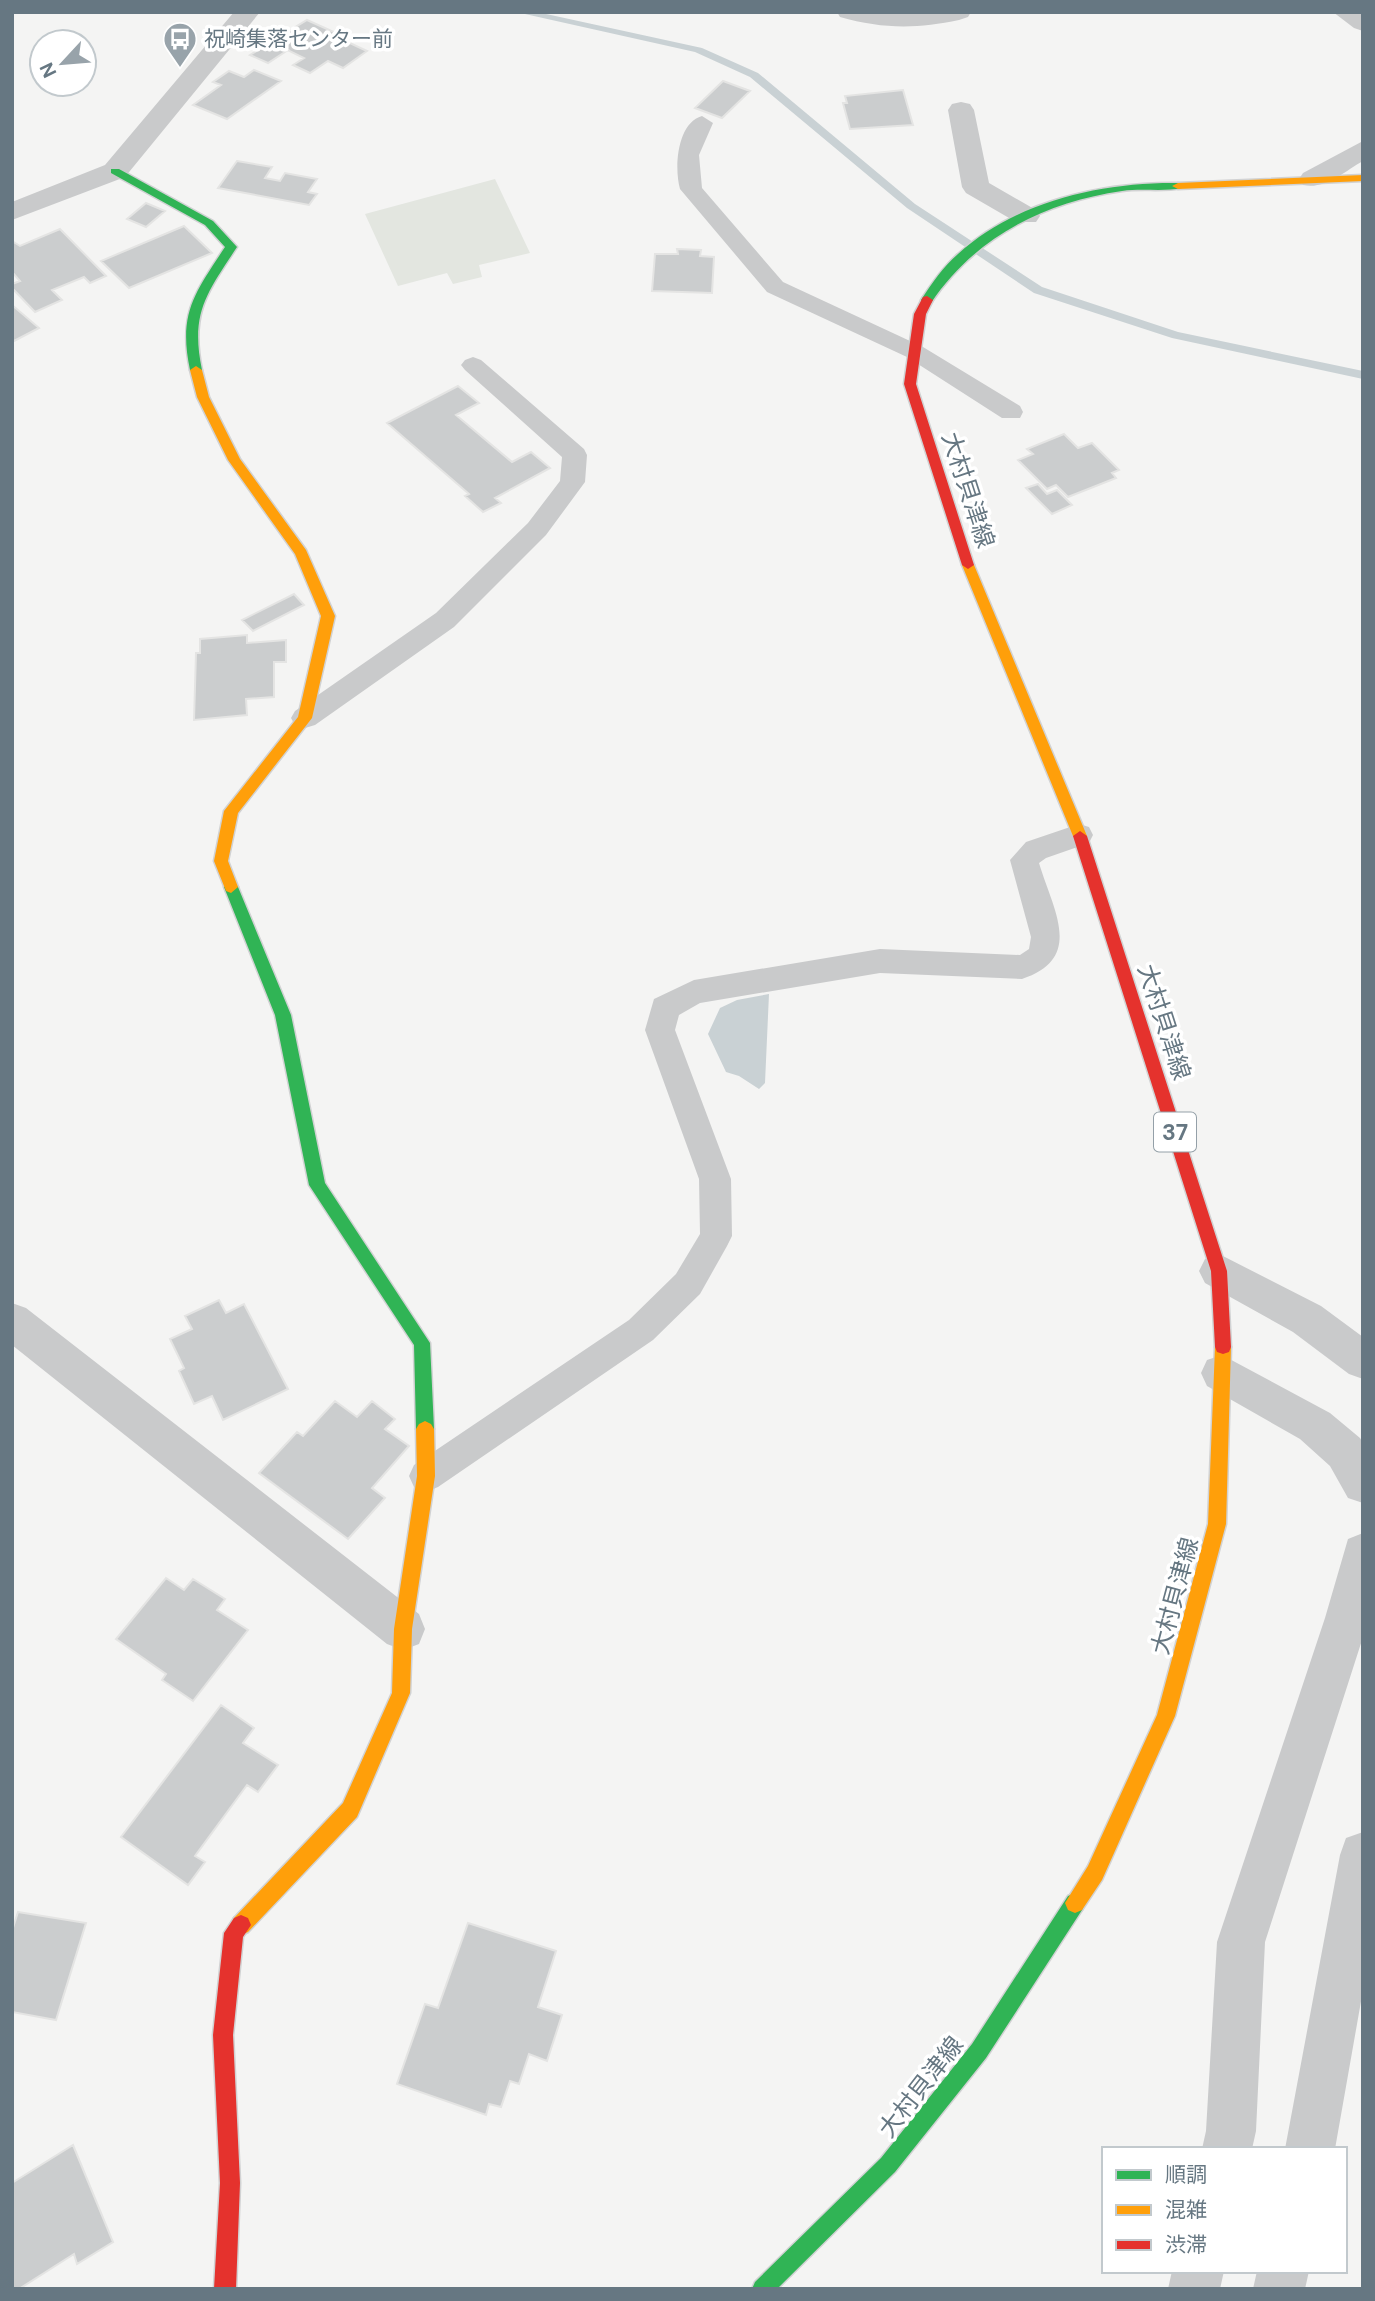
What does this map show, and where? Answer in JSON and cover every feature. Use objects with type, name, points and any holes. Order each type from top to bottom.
[{"type":"main road","points":[[115,171],[209,223],[231,247],[194,304],[190,349],[203,397],[234,460],[301,553],[328,616],[305,718],[231,811],[221,861],[283,1015],[317,1185],[422,1343],[426,1476],[404,1629],[401,1693],[350,1810],[234,1933],[223,2035],[230,2183],[225,2289]]},
{"type":"main road","name":"大村貝津線","points":[[762,2289],[888,2165],[963,2072],[1095,1872],[1166,1716],[1217,1524],[1224,1330],[1219,1271],[1079,835],[968,565],[911,384],[920,314],[937,280],[982,239],[1026,216],[1072,200],[1121,188],[1363,178]]},
{"type":"street","points":[[12,212],[115,171],[248,12]]},
{"type":"street","points":[[849,12],[882,21],[913,23],[959,12]]},
{"type":"street","points":[[1345,12],[1363,23]]},
{"type":"street","points":[[961,110],[976,187],[1026,216]]},
{"type":"street","points":[[1313,179],[1363,149]]},
{"type":"street","points":[[1219,1271],[1307,1319],[1363,1361]]},
{"type":"street","points":[[12,1321],[404,1629]]},
{"type":"street","points":[[1222,1373],[1315,1426],[1345,1452],[1363,1484]]},
{"type":"street","points":[[1227,2147],[1231,2131],[1241,1942],[1347,1618],[1363,1553]]},
{"type":"street","points":[[1310,2147],[1363,1855]]},
{"type":"lane","points":[[702,123],[686,156],[684,169],[691,189],[775,287],[915,352],[1011,411]]},
{"type":"lane","points":[[305,718],[445,620],[537,529],[572,481],[575,455],[473,365]]},
{"type":"lane","points":[[426,1476],[641,1330],[688,1284],[716,1236],[715,1179],[660,1030],[666,1008],[694,992],[880,961],[1023,967],[1031,964],[1038,961],[1045,949],[1045,937],[1024,860],[1036,850],[1079,835]]},
{"type":"shaded area","points":[[495,179],[530,253],[479,265],[482,277],[453,284],[447,273],[398,286],[365,214]]},
{"type":"shaded area","points":[[769,994],[765,1083],[759,1089],[739,1076],[726,1072],[708,1034],[720,1008],[737,1000]]},
{"type":"building","points":[[307,20],[345,37],[341,39],[367,51],[343,68],[328,61],[310,73],[293,65],[304,58],[271,42]]},
{"type":"building","points":[[271,42],[288,50],[268,63],[250,55]]},
{"type":"building","points":[[254,70],[281,81],[227,119],[193,105],[221,85],[213,82],[229,71],[244,77]]},
{"type":"building","points":[[723,81],[750,91],[722,118],[695,108]]},
{"type":"building","points":[[903,90],[913,125],[850,129],[843,103],[847,103],[845,96]]},
{"type":"building","points":[[237,161],[272,167],[265,178],[280,181],[285,173],[317,179],[308,192],[317,194],[309,205],[218,188]]},
{"type":"building","points":[[146,203],[165,211],[146,227],[127,219]]},
{"type":"building","points":[[184,226],[212,253],[129,288],[101,261]]},
{"type":"building","points":[[60,229],[106,276],[90,283],[84,277],[52,290],[62,300],[35,312],[12,288],[12,284],[20,281],[12,272],[12,241],[20,246]]},
{"type":"building","points":[[677,249],[701,250],[700,256],[714,257],[712,293],[652,291],[655,254],[678,254]]},
{"type":"building","points":[[12,305],[39,328],[12,342]]},
{"type":"building","points":[[458,386],[479,403],[456,415],[512,462],[531,452],[550,468],[495,498],[501,503],[483,512],[465,496],[469,494],[387,423]]},
{"type":"building","points":[[1064,434],[1078,448],[1092,443],[1119,470],[1112,473],[1116,478],[1068,497],[1056,485],[1047,489],[1018,460],[1033,454],[1027,449]]},
{"type":"building","points":[[1038,484],[1047,494],[1057,490],[1072,505],[1052,514],[1026,488]]},
{"type":"building","points":[[294,594],[304,605],[253,631],[242,620]]},
{"type":"building","points":[[247,635],[247,643],[286,640],[286,662],[274,662],[274,697],[246,699],[247,715],[194,720],[196,653],[200,653],[200,639]]},
{"type":"building","points":[[219,1300],[226,1313],[244,1304],[288,1389],[223,1420],[212,1396],[194,1404],[179,1371],[184,1368],[170,1339],[192,1329],[185,1316]]},
{"type":"building","points":[[335,1401],[357,1417],[372,1401],[395,1419],[385,1429],[409,1446],[372,1488],[385,1498],[348,1539],[259,1473],[297,1432],[303,1436]]},
{"type":"building","points":[[166,1578],[184,1590],[193,1579],[225,1599],[217,1610],[248,1630],[193,1701],[162,1680],[166,1674],[116,1639]]},
{"type":"building","points":[[221,1705],[254,1728],[243,1743],[278,1765],[258,1792],[247,1785],[195,1856],[205,1862],[188,1885],[121,1837]]},
{"type":"building","points":[[18,1912],[86,1923],[56,2020],[12,2012],[12,1931]]},
{"type":"building","points":[[468,1923],[556,1951],[538,2007],[562,2015],[547,2061],[529,2054],[519,2084],[510,2081],[501,2107],[489,2104],[486,2115],[397,2084],[425,2004],[438,2008]]},
{"type":"building","points":[[73,2145],[113,2242],[77,2264],[74,2254],[19,2289],[12,2289],[12,2183]]},
{"type":"waterway","points":[[521,12],[698,50],[754,75],[911,206],[1038,290],[1176,335],[1363,375]]},
{"type":"traffic: fast","points":[[115,171],[209,223],[231,247],[203,291],[192,318],[192,350],[196,370]]},
{"type":"traffic: fast","points":[[927,300],[943,276],[962,256],[985,239],[1036,211],[1119,188],[1178,186]]},
{"type":"traffic: fast","points":[[231,887],[283,1015],[317,1185],[422,1343],[425,1429]]},
{"type":"traffic: fast","points":[[762,2289],[888,2165],[979,2051],[1075,1903]]},
{"type":"traffic: slow","points":[[1178,186],[1363,178]]},
{"type":"traffic: slow","points":[[196,370],[203,397],[234,460],[301,553],[328,616],[305,718],[231,811],[221,861],[231,887]]},
{"type":"traffic: slow","points":[[968,565],[1080,836]]},
{"type":"traffic: slow","points":[[1075,1903],[1095,1873],[1166,1716],[1217,1524],[1223,1347]]},
{"type":"traffic: slow","points":[[241,1925],[350,1810],[401,1693],[403,1629],[426,1476],[425,1429]]},
{"type":"traffic: jam","points":[[927,300],[920,314],[910,384],[968,565]]},
{"type":"traffic: jam","points":[[1080,836],[1219,1271],[1223,1347]]},
{"type":"traffic: jam","points":[[225,2289],[230,2183],[223,2035],[234,1933],[241,1925]]},
{"type":"place","name":"祝崎集落センター前","points":[[180,69]]}]
